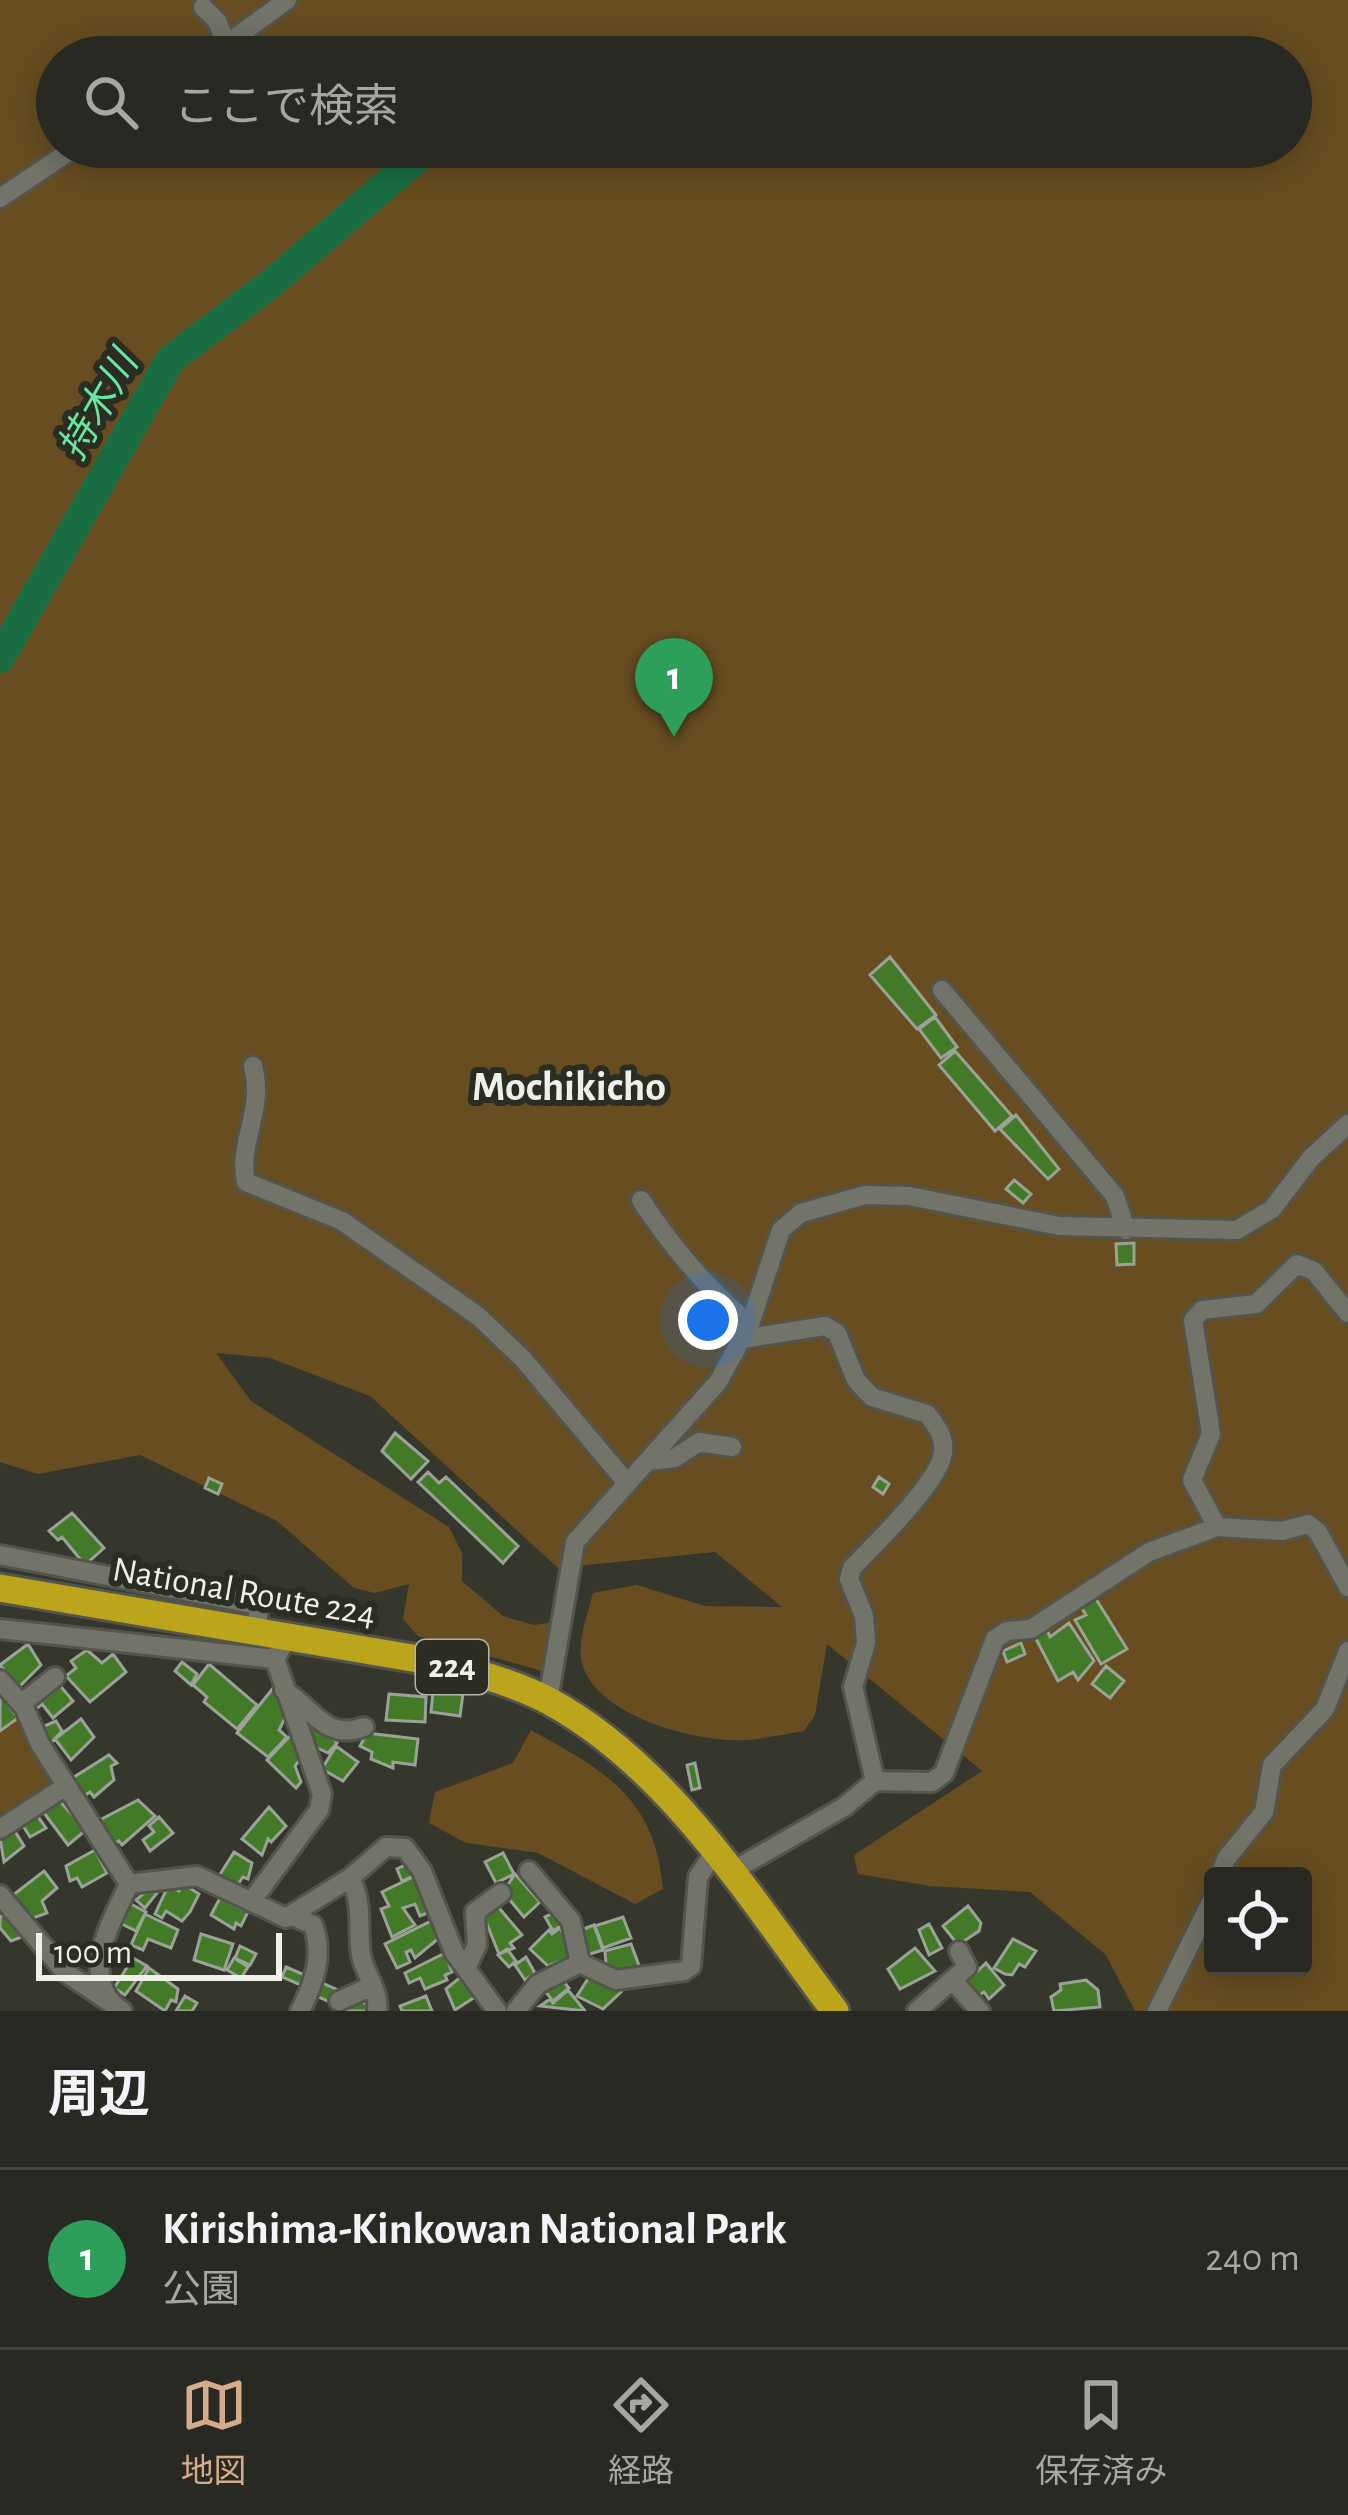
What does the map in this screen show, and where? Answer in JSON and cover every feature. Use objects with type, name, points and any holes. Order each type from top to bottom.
[{"type":"highway","name":"National Route 224","points":[[0,1588],[258,1631],[281,1647],[486,1675],[548,1700],[613,1745],[721,1863],[836,2011]]},
{"type":"street","points":[[238,36],[287,0]]},
{"type":"street","points":[[203,7],[217,21],[218,36]]},
{"type":"street","points":[[0,199],[45,168]]},
{"type":"street","points":[[942,990],[1115,1196],[1126,1230]]},
{"type":"street","points":[[253,1066],[259,1088],[242,1167],[246,1182],[342,1221],[478,1316],[523,1359],[627,1483]]},
{"type":"street","points":[[548,1700],[575,1542],[718,1382],[746,1332],[781,1230],[801,1214],[865,1196],[909,1196],[1059,1226],[1238,1230],[1253,1224],[1348,1124]]},
{"type":"street","points":[[641,1200],[746,1332]]},
{"type":"street","points":[[1216,1527],[1192,1480],[1211,1434],[1193,1320],[1202,1310],[1222,1304],[1256,1304],[1297,1264],[1314,1271],[1348,1313]]},
{"type":"street","points":[[746,1332],[825,1326],[837,1333],[856,1380],[872,1397],[927,1414],[943,1442],[942,1459],[918,1493],[852,1568],[850,1580],[864,1616],[866,1643],[853,1687],[875,1781]]},
{"type":"street","points":[[648,1460],[675,1458],[699,1442],[732,1447]]},
{"type":"street","points":[[580,1963],[616,1980],[692,1966],[698,1877],[844,1807],[875,1781],[932,1782],[944,1773],[995,1639],[1006,1631],[1031,1629],[1149,1552],[1216,1527],[1282,1531],[1307,1524],[1318,1532],[1348,1587]]},
{"type":"street","points":[[0,1555],[258,1605],[258,1631]]},
{"type":"street","points":[[0,1629],[281,1647],[284,1690],[322,1794],[320,1810],[251,1902]]},
{"type":"street","points":[[1223,1867],[1264,1812],[1265,1781],[1272,1765],[1325,1709],[1348,1651]]},
{"type":"street","points":[[21,1704],[55,1678]]},
{"type":"street","points":[[0,1680],[21,1704],[66,1786],[129,1884]]},
{"type":"street","points":[[284,1690],[332,1731],[343,1734],[364,1727]]},
{"type":"street","points":[[0,1828],[66,1786]]},
{"type":"street","points":[[295,1917],[386,1847],[405,1848],[422,1871],[442,1930],[497,2011]]},
{"type":"street","points":[[529,1871],[571,1921],[580,1963]]},
{"type":"street","points":[[129,1884],[197,1876],[313,1925],[315,1975],[300,2011]]},
{"type":"street","points":[[350,1878],[361,1898],[361,1954],[379,1998],[377,2011]]},
{"type":"street","points":[[117,2007],[99,1971],[103,1936],[129,1884]]},
{"type":"street","points":[[466,1968],[478,1945],[475,1912],[501,1893]]},
{"type":"street","points":[[0,1895],[65,1972],[117,2007]]},
{"type":"street","points":[[1156,2011],[1204,1916]]},
{"type":"street","points":[[917,2011],[967,1967],[958,1951]]},
{"type":"street","points":[[516,2011],[538,1984],[580,1963]]},
{"type":"street","points":[[954,1982],[980,2011]]},
{"type":"street","points":[[339,2001],[372,1986]]},
{"type":"shaded area","points":[[0,0],[1348,0],[1348,2011],[1135,2011],[1106,1955],[1030,1892],[930,1886],[858,1874],[854,1855],[982,1771],[827,1644],[815,1715],[804,1731],[748,1740],[702,1737],[649,1722],[603,1695],[588,1678],[580,1651],[593,1593],[637,1585],[705,1606],[782,1607],[715,1552],[558,1568],[370,1396],[270,1358],[216,1353],[251,1401],[449,1527],[462,1553],[462,1581],[503,1616],[534,1625],[554,1622],[549,1673],[418,1636],[403,1619],[409,1584],[375,1593],[354,1588],[277,1521],[140,1455],[38,1474],[0,1462]]},
{"type":"shaded area","points":[[0,1688],[23,1712],[59,1785],[0,1825]]},
{"type":"shaded area","points":[[531,1730],[582,1759],[622,1790],[649,1831],[663,1889],[635,1904],[538,1853],[466,1843],[429,1823],[435,1792],[513,1763]]},
{"type":"building","points":[[890,957],[936,1015],[917,1029],[870,975]]},
{"type":"building","points":[[935,1017],[957,1047],[941,1058],[919,1029]]},
{"type":"building","points":[[955,1051],[1012,1116],[995,1131],[939,1065]]},
{"type":"building","points":[[1016,1115],[1059,1169],[1048,1179],[1000,1129]]},
{"type":"building","points":[[1014,1180],[1031,1194],[1023,1203],[1006,1189]]},
{"type":"building","points":[[1134,1243],[1134,1264],[1117,1265],[1116,1244]]},
{"type":"building","points":[[395,1433],[428,1461],[411,1479],[382,1451]]},
{"type":"building","points":[[428,1472],[439,1483],[446,1477],[518,1546],[503,1563],[418,1482]]},
{"type":"building","points":[[879,1477],[889,1484],[883,1494],[873,1487]]},
{"type":"building","points":[[209,1478],[222,1484],[218,1494],[205,1488]]},
{"type":"building","points":[[72,1513],[104,1548],[85,1565],[62,1537],[58,1540],[49,1531]]},
{"type":"building","points":[[1096,1599],[1127,1649],[1101,1664],[1075,1620],[1086,1615],[1081,1607]]},
{"type":"building","points":[[1069,1623],[1094,1661],[1078,1680],[1073,1672],[1058,1681],[1035,1637],[1047,1630],[1050,1637]]},
{"type":"building","points":[[1021,1643],[1025,1654],[1007,1662],[1003,1651]]},
{"type":"building","points":[[28,1644],[41,1665],[18,1688],[0,1665]]},
{"type":"building","points":[[87,1650],[102,1663],[113,1654],[126,1672],[90,1702],[66,1676],[76,1668],[71,1661]]},
{"type":"building","points":[[182,1662],[197,1674],[191,1685],[175,1671]]},
{"type":"building","points":[[209,1664],[257,1705],[237,1729],[204,1702],[207,1697],[193,1685]]},
{"type":"building","points":[[1106,1666],[1124,1681],[1110,1698],[1092,1684]]},
{"type":"building","points":[[57,1682],[73,1701],[53,1718],[42,1704],[36,1709],[31,1702]]},
{"type":"building","points":[[274,1687],[286,1716],[279,1730],[287,1737],[268,1757],[237,1733]]},
{"type":"building","points":[[433,1692],[463,1694],[460,1716],[431,1712]]},
{"type":"building","points":[[0,1694],[18,1718],[0,1731]]},
{"type":"building","points":[[389,1694],[426,1697],[425,1722],[386,1720]]},
{"type":"building","points":[[309,1715],[337,1743],[328,1753],[313,1746],[302,1719]]},
{"type":"building","points":[[81,1719],[94,1737],[71,1760],[55,1739]]},
{"type":"building","points":[[56,1721],[62,1731],[51,1743],[42,1727]]},
{"type":"building","points":[[293,1733],[303,1756],[295,1766],[301,1782],[296,1788],[267,1760]]},
{"type":"building","points":[[367,1733],[418,1739],[415,1765],[393,1762],[393,1768],[371,1759],[372,1752],[360,1746]]},
{"type":"building","points":[[336,1746],[358,1762],[343,1781],[322,1769]]},
{"type":"building","points":[[109,1755],[117,1763],[111,1766],[114,1780],[94,1797],[90,1792],[84,1796],[71,1779]]},
{"type":"building","points":[[695,1763],[700,1788],[692,1790],[687,1765]]},
{"type":"building","points":[[57,1798],[86,1830],[68,1845],[44,1813]]},
{"type":"building","points":[[138,1800],[155,1816],[122,1845],[119,1841],[112,1845],[96,1822]]},
{"type":"building","points":[[269,1807],[286,1826],[271,1842],[268,1839],[262,1855],[242,1839]]},
{"type":"building","points":[[34,1811],[46,1828],[30,1837],[20,1821]]},
{"type":"building","points":[[159,1817],[173,1833],[150,1851],[143,1840],[154,1832],[149,1826]]},
{"type":"building","points":[[13,1828],[24,1846],[4,1862],[0,1838]]},
{"type":"building","points":[[95,1850],[107,1873],[82,1887],[77,1878],[70,1881],[66,1866]]},
{"type":"building","points":[[234,1852],[252,1863],[248,1879],[243,1877],[236,1887],[219,1876]]},
{"type":"building","points":[[503,1853],[514,1874],[496,1883],[485,1862]]},
{"type":"building","points":[[409,1863],[415,1875],[402,1881],[397,1869]]},
{"type":"building","points":[[44,1871],[57,1888],[42,1901],[47,1913],[28,1920],[8,1899]]},
{"type":"building","points":[[515,1874],[540,1902],[524,1917],[503,1892]]},
{"type":"building","points":[[417,1875],[430,1912],[420,1916],[415,1904],[403,1908],[415,1925],[392,1937],[381,1909],[389,1906],[382,1892]]},
{"type":"building","points":[[182,1883],[199,1894],[190,1912],[182,1921],[166,1911],[162,1918],[155,1914],[168,1886],[179,1891]]},
{"type":"building","points":[[150,1888],[157,1893],[145,1908],[136,1900]]},
{"type":"building","points":[[220,1898],[248,1912],[241,1926],[236,1923],[234,1929],[211,1915]]},
{"type":"building","points":[[494,1902],[522,1935],[510,1943],[514,1948],[499,1954],[482,1912]]},
{"type":"building","points":[[131,1904],[146,1912],[136,1931],[120,1923]]},
{"type":"building","points":[[968,1906],[981,1923],[979,1931],[958,1945],[943,1926]]},
{"type":"building","points":[[558,1911],[565,1923],[553,1931],[545,1917]]},
{"type":"building","points":[[7,1912],[26,1932],[11,1941],[0,1928],[0,1917]]},
{"type":"building","points":[[145,1914],[178,1930],[171,1948],[148,1939],[143,1950],[131,1945]]},
{"type":"building","points":[[623,1917],[631,1938],[603,1948],[595,1926]]},
{"type":"building","points":[[431,1921],[439,1938],[415,1958],[411,1950],[406,1952],[410,1962],[397,1968],[385,1944]]},
{"type":"building","points":[[929,1924],[942,1948],[929,1955],[919,1930]]},
{"type":"building","points":[[594,1925],[603,1950],[587,1955],[578,1931]]},
{"type":"building","points":[[560,1928],[565,1937],[572,1935],[578,1954],[548,1966],[530,1949],[549,1930],[552,1934]]},
{"type":"building","points":[[201,1934],[233,1944],[224,1970],[194,1960]]},
{"type":"building","points":[[1013,1939],[1036,1951],[1012,1975],[994,1968]]},
{"type":"building","points":[[631,1944],[640,1968],[625,1973],[606,1965],[605,1951]]},
{"type":"building","points":[[240,1946],[256,1954],[250,1965],[235,1958]]},
{"type":"building","points":[[915,1948],[935,1971],[900,1989],[888,1969]]},
{"type":"building","points":[[507,1949],[516,1961],[509,1967],[498,1955]]},
{"type":"building","points":[[445,1953],[452,1972],[445,1975],[447,1980],[425,1989],[420,1978],[409,1983],[405,1973]]},
{"type":"building","points":[[526,1957],[535,1973],[525,1980],[515,1965]]},
{"type":"building","points":[[133,1958],[147,1966],[125,1995],[114,1988]]},
{"type":"building","points":[[234,1958],[248,1967],[241,1978],[227,1970]]},
{"type":"building","points":[[986,1963],[1004,1985],[989,1999],[984,1992],[978,1996],[966,1982]]},
{"type":"building","points":[[286,1967],[307,1976],[303,1986],[282,1977]]},
{"type":"building","points":[[149,1968],[178,1989],[176,2002],[171,2000],[165,2011],[136,1991]]},
{"type":"building","points":[[591,1974],[621,1992],[603,2009],[577,1996]]},
{"type":"building","points":[[463,1975],[478,1995],[455,2010],[446,1989]]},
{"type":"building","points":[[559,1976],[569,1988],[553,2001],[543,1989]]},
{"type":"building","points":[[1086,1980],[1098,1990],[1100,2007],[1054,2011],[1051,1997],[1061,1990],[1060,1984]]},
{"type":"building","points":[[318,1981],[338,1990],[332,2003],[312,1994]]},
{"type":"building","points":[[568,1990],[585,2011],[540,2006],[550,1999],[553,2003]]},
{"type":"building","points":[[185,1996],[197,2003],[192,2011],[176,2011]]},
{"type":"building","points":[[426,1996],[432,2011],[402,2011],[400,2006]]},
{"type":"building","points":[[357,1999],[370,2006],[367,2011],[345,2011]]},
{"type":"waterway","name":"持木川","points":[[0,658],[170,360],[274,281],[406,168]]},
{"type":"place","name":"Kirishima-Kinkowan National Park","points":[[674,737]]},
{"type":"district","name":"Mochikicho","points":[[569,1087]]}]
